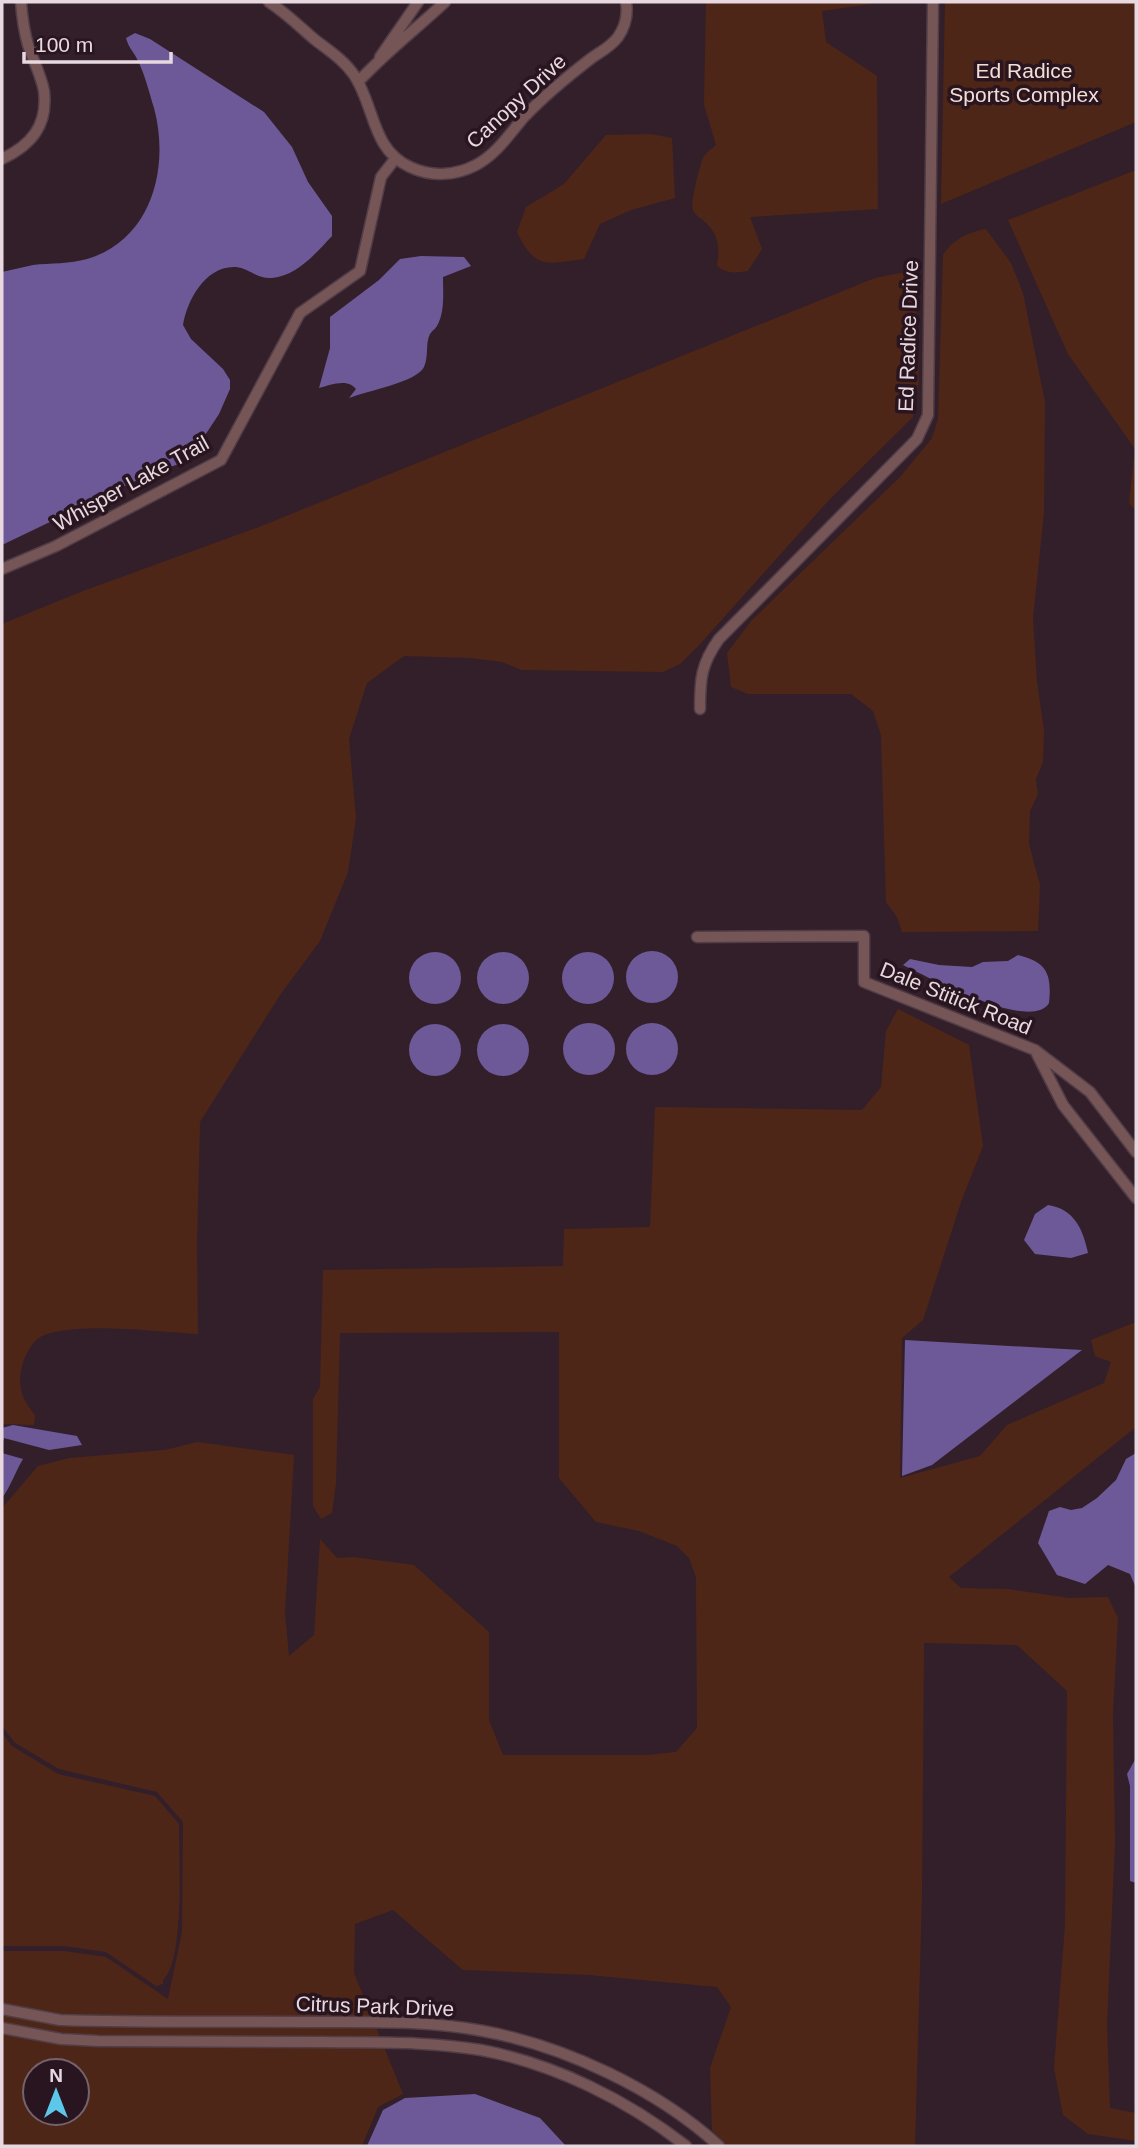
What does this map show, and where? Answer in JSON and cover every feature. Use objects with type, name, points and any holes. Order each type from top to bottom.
[{"type":"street","points":[[2,159],[28,145],[41,120],[43,106],[44,91],[27,43],[21,2]]},
{"type":"street","points":[[270,2],[286,12],[352,72],[367,98],[375,129],[395,159]]},
{"type":"street","points":[[358,82],[379,60],[418,2]]},
{"type":"street","points":[[379,60],[394,50],[445,2]]},
{"type":"street","name":"Canopy Drive","points":[[395,159],[412,168],[433,174],[455,173],[483,160],[555,88],[611,46],[625,23],[626,2]]},
{"type":"street","name":"Ed Radice Drive","points":[[700,709],[703,664],[719,639],[917,439],[928,415],[933,2]]},
{"type":"street","name":"Whisper Lake Trail","points":[[2,569],[56,546],[221,460],[300,313],[360,271],[381,177],[395,159]]},
{"type":"street","name":"Dale Stitick Road","points":[[696,937],[863,936],[864,982],[1035,1050],[1090,1092],[1136,1153]]},
{"type":"street","name":"Dale Stitick Road","points":[[1035,1050],[1063,1105],[1136,1198]]},
{"type":"street","name":"Citrus Park Drive","points":[[2,2009],[60,2020],[415,2023],[483,2031],[521,2040],[612,2076],[658,2100],[719,2146]]},
{"type":"street","points":[[300,2042],[301,2022]]},
{"type":"street","name":"Citrus Park Drive","points":[[2,2028],[30,2035],[86,2040],[426,2043],[482,2051],[540,2067],[592,2088],[654,2121],[686,2146]]},
{"type":"green space","points":[[706,2],[872,2],[822,11],[826,42],[877,76],[878,209],[750,217],[762,249],[748,271],[743,272],[728,272],[717,266],[718,247],[715,236],[709,226],[696,215],[692,206],[702,160],[716,145],[704,105]]},
{"type":"green space","name":"Ed Radice Sports Complex","points":[[945,2],[1136,2],[1136,122],[941,204]]},
{"type":"green space","points":[[651,134],[672,138],[675,198],[631,210],[600,224],[584,259],[551,263],[536,259],[517,232],[526,207],[564,184],[606,135]]},
{"type":"green space","points":[[1136,170],[1136,511],[1129,503],[1135,449],[1068,354],[1008,220]]},
{"type":"green space","points":[[986,229],[1011,263],[1023,293],[1045,402],[1044,513],[1033,618],[1037,682],[1044,730],[1043,762],[1036,779],[1038,794],[1030,811],[1029,844],[1040,885],[1038,931],[902,932],[897,917],[886,902],[881,735],[873,711],[851,694],[748,694],[731,687],[727,653],[751,621],[901,476],[932,438],[938,419],[943,255],[961,238]]},
{"type":"green space","points":[[900,273],[915,274],[919,380],[913,417],[829,500],[680,664],[663,672],[522,670],[502,662],[470,658],[404,656],[367,683],[349,739],[356,818],[348,872],[320,941],[280,995],[200,1122],[198,1334],[96,1328],[42,1336],[29,1349],[23,1362],[20,1380],[27,1404],[35,1415],[34,1425],[2,1424],[2,624],[83,591],[259,527],[875,278]]},
{"type":"green space","points":[[898,1009],[969,1045],[983,1146],[961,1202],[923,1320],[902,1338],[900,1478],[980,1456],[1007,1425],[1104,1383],[1111,1362],[1095,1356],[1091,1340],[1136,1322],[1136,1427],[949,1577],[961,1588],[1008,1589],[1069,1598],[1108,1597],[1118,1618],[1113,1713],[1115,1842],[1107,2024],[1110,2108],[1136,2113],[1136,2141],[1088,2134],[1063,2115],[1054,2068],[1065,1925],[1067,1691],[1017,1645],[924,1643],[922,1896],[915,2146],[723,2146],[712,2130],[710,2068],[731,2007],[717,1987],[589,1975],[463,1970],[393,1910],[355,1924],[354,1973],[403,2094],[378,2107],[362,2146],[2,2146],[2,1951],[64,1951],[106,1957],[168,1999],[182,1932],[183,1822],[157,1792],[59,1769],[14,1742],[2,1726],[2,1508],[38,1466],[69,1458],[165,1450],[197,1442],[294,1455],[285,1613],[289,1656],[314,1635],[320,1539],[337,1558],[353,1557],[414,1565],[489,1632],[489,1720],[503,1755],[647,1755],[676,1752],[697,1728],[696,1577],[689,1558],[677,1546],[639,1531],[596,1522],[559,1478],[559,1332],[340,1333],[336,1483],[332,1513],[321,1519],[313,1506],[313,1399],[320,1387],[323,1270],[563,1266],[564,1229],[650,1227],[655,1107],[862,1110],[881,1087],[886,1031]]},
{"type":"green space","points":[[2,1733],[12,1746],[58,1774],[155,1796],[179,1824],[178,1930],[175,1952],[163,1984],[156,1986],[106,1952],[64,1946],[2,1946]]},
{"type":"shaded area","points":[[135,33],[150,39],[264,112],[292,147],[308,182],[332,216],[332,236],[305,263],[290,273],[266,278],[241,268],[225,268],[207,278],[194,295],[183,325],[191,339],[223,369],[230,380],[230,389],[219,414],[188,461],[152,473],[2,545],[2,272],[33,265],[87,259],[109,249],[127,236],[141,218],[157,177],[159,154],[154,108],[141,69],[126,38]]},
{"type":"shaded area","points":[[421,256],[464,257],[471,266],[443,277],[441,315],[429,338],[424,367],[402,382],[349,398],[356,389],[348,384],[339,383],[319,388],[330,348],[330,317],[379,280],[400,259]]},
{"type":"shaded area","points":[[652,951],[662,953],[670,959],[676,967],[676,987],[670,995],[662,1001],[652,1003],[642,1001],[634,995],[628,987],[626,977],[628,967],[634,959],[642,953]]},
{"type":"shaded area","points":[[435,952],[445,954],[453,960],[459,968],[459,988],[453,996],[445,1002],[435,1004],[425,1002],[417,996],[411,988],[409,978],[411,968],[417,960],[425,954]]},
{"type":"shaded area","points":[[503,952],[513,954],[521,960],[527,968],[527,988],[521,996],[513,1002],[503,1004],[493,1002],[485,996],[479,988],[477,978],[479,968],[485,960],[493,954]]},
{"type":"shaded area","points":[[588,952],[598,954],[606,960],[612,968],[612,988],[606,996],[598,1002],[588,1004],[578,1002],[570,996],[564,988],[562,978],[564,968],[570,960],[578,954]]},
{"type":"shaded area","points":[[1018,955],[1036,961],[1046,971],[1050,984],[1049,1003],[1039,1010],[1022,1011],[979,1000],[903,965],[910,959],[939,965],[972,967],[983,962],[1008,961]]},
{"type":"shaded area","points":[[589,1023],[599,1025],[607,1031],[613,1039],[613,1059],[607,1067],[599,1073],[589,1075],[579,1073],[571,1067],[565,1059],[563,1049],[565,1039],[571,1031],[579,1025]]},
{"type":"shaded area","points":[[652,1023],[662,1025],[670,1031],[676,1039],[676,1059],[670,1067],[662,1073],[652,1075],[642,1073],[634,1067],[628,1059],[626,1049],[628,1039],[634,1031],[642,1025]]},
{"type":"shaded area","points":[[435,1024],[445,1026],[453,1032],[459,1040],[459,1060],[453,1068],[445,1074],[435,1076],[425,1074],[417,1068],[411,1060],[409,1050],[411,1040],[417,1032],[425,1026]]},
{"type":"shaded area","points":[[503,1024],[513,1026],[521,1032],[527,1040],[527,1060],[521,1068],[513,1074],[503,1076],[493,1074],[485,1068],[479,1060],[477,1050],[479,1040],[485,1032],[493,1026]]},
{"type":"shaded area","points":[[1048,1205],[1065,1211],[1076,1222],[1088,1253],[1071,1258],[1035,1254],[1024,1240],[1035,1214]]},
{"type":"shaded area","points":[[905,1340],[1082,1350],[932,1465],[902,1476]]},
{"type":"shaded area","points":[[13,1425],[77,1436],[82,1445],[49,1450],[4,1438],[2,1445],[2,1428]]},
{"type":"shaded area","points":[[2,1453],[23,1459],[2,1498]]},
{"type":"shaded area","points":[[1136,1453],[1136,1588],[1130,1574],[1108,1565],[1085,1584],[1057,1575],[1038,1543],[1049,1511],[1060,1507],[1071,1510],[1082,1508],[1097,1498],[1116,1480],[1126,1459]]},
{"type":"shaded area","points":[[1136,1758],[1136,1883],[1130,1881],[1130,1786],[1127,1774]]},
{"type":"shaded area","points":[[475,2094],[540,2118],[566,2146],[367,2146],[383,2110],[405,2098]]}]
